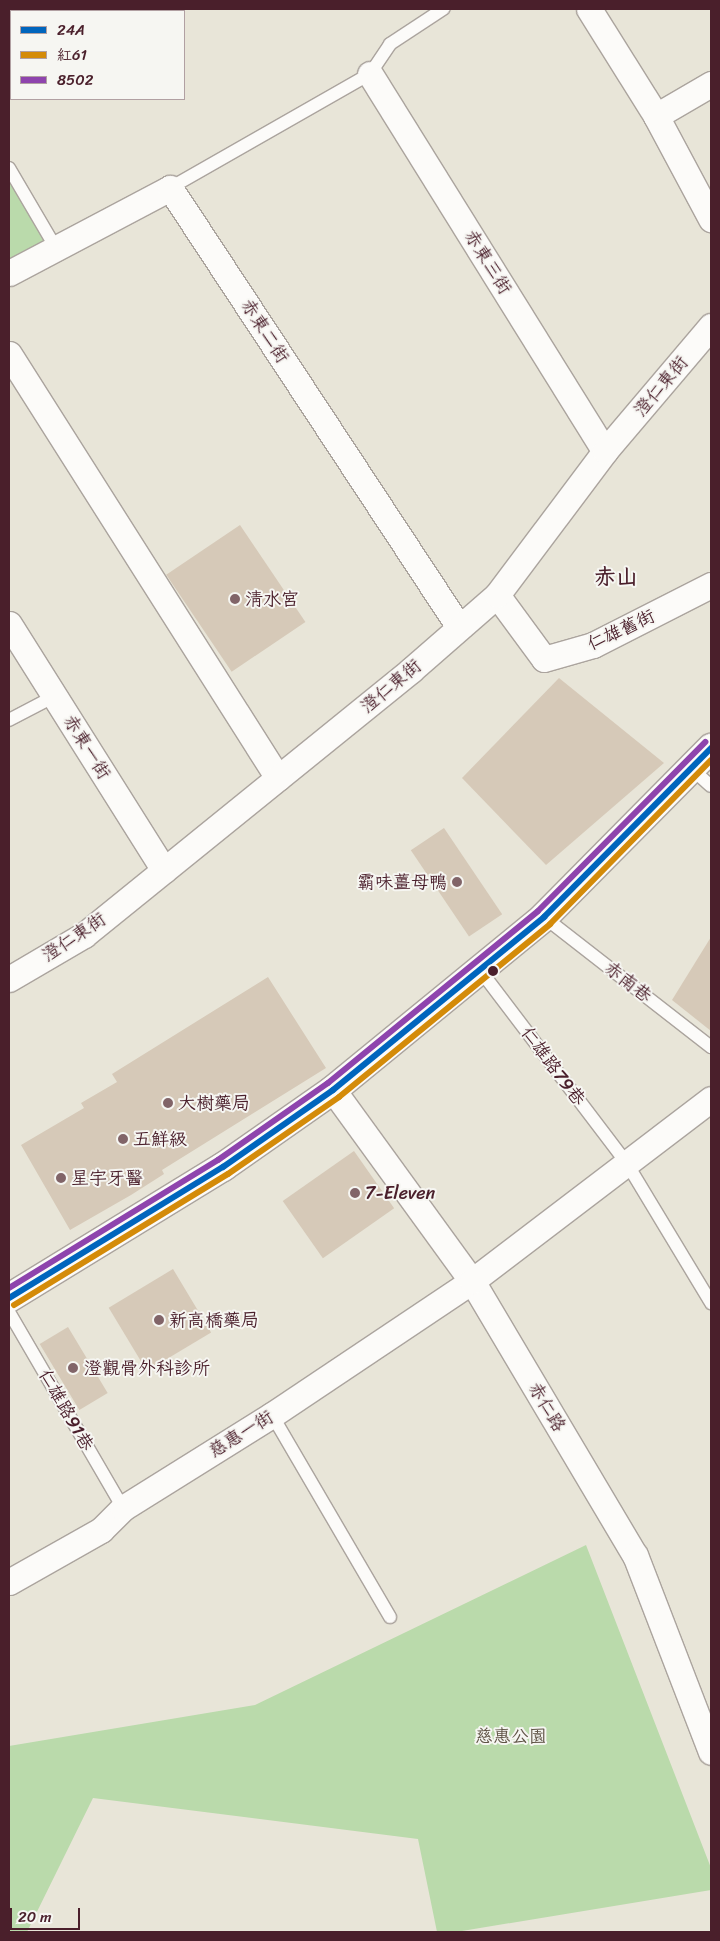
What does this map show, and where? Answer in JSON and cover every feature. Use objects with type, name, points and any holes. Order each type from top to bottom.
[{"type":"street","points":[[589,9],[656,116],[711,219]]},
{"type":"street","name":"赤東三街","points":[[370,74],[605,451]]},
{"type":"street","points":[[656,116],[711,84]]},
{"type":"street","points":[[9,273],[170,188]]},
{"type":"street","name":"赤東二街","points":[[170,188],[459,627]]},
{"type":"street","name":"澄仁東街","points":[[9,979],[84,935],[411,670],[497,595],[605,451],[711,326]]},
{"type":"street","points":[[9,354],[278,778]]},
{"type":"street","name":"仁雄舊街","points":[[497,595],[544,659],[593,645],[711,585]]},
{"type":"street","name":"赤東一街","points":[[9,624],[164,870]]},
{"type":"street","points":[[9,1298],[223,1167],[333,1090],[544,917],[598,860],[702,777],[711,748]]},
{"type":"street","name":"赤仁路","points":[[333,1090],[472,1281],[635,1555],[711,1752]]},
{"type":"street","points":[[472,1281],[711,1099]]},
{"type":"street","name":"慈惠一街","points":[[9,1582],[101,1530],[122,1508],[272,1416],[472,1281]]},
{"type":"lane","points":[[170,188],[370,74],[390,44],[443,9]]},
{"type":"lane","points":[[9,168],[56,248]]},
{"type":"lane","points":[[9,720],[55,696]]},
{"type":"lane","name":"赤南巷","points":[[544,917],[711,1047]]},
{"type":"lane","name":"仁雄路79巷","points":[[480,970],[626,1162],[711,1303]]},
{"type":"lane","name":"仁雄路91巷","points":[[9,1312],[122,1508]]},
{"type":"lane","points":[[272,1416],[390,1616]]},
{"type":"green space","points":[[9,168],[56,248],[9,273]]},
{"type":"green space","name":"慈惠公園","points":[[586,1545],[711,1868],[711,1890],[456,1932],[437,1932],[418,1839],[93,1798],[27,1932],[9,1932],[9,1746],[255,1705]]},
{"type":"building","name":"清水宮","points":[[240,525],[305,622],[232,672],[166,575]]},
{"type":"building","points":[[559,678],[664,763],[546,865],[462,778]]},
{"type":"building","name":"霸味薑母鴨","points":[[444,828],[502,914],[469,937],[411,850]]},
{"type":"building","points":[[711,937],[711,1031],[672,1000]]},
{"type":"building","points":[[268,977],[326,1068],[162,1170],[164,1174],[131,1195],[70,1230],[21,1145],[84,1108],[81,1103],[117,1082],[112,1074]]},
{"type":"building","points":[[354,1151],[394,1208],[323,1258],[283,1201]]},
{"type":"building","name":"新高橋藥局","points":[[173,1269],[211,1332],[147,1371],[109,1308]]},
{"type":"building","name":"澄觀骨外科診所","points":[[68,1327],[108,1393],[79,1410],[40,1344]]},
{"type":"transit line","name":"8502","points":[[9,1288],[218,1160],[328,1083],[538,911],[705,742]]},
{"type":"transit line","name":"24A","points":[[9,1298],[223,1167],[333,1090],[544,917],[711,748]]},
{"type":"transit line","name":"紅61","points":[[14,1305],[228,1174],[339,1097],[550,924],[711,760]]},
{"type":"place","name":"清水宮","points":[[235,599]]},
{"type":"place","name":"霸味薑母鴨","points":[[457,882]]},
{"type":"place","name":"大樹藥局","points":[[168,1103]]},
{"type":"place","name":"五鮮級","points":[[123,1139]]},
{"type":"place","name":"星宇牙醫","points":[[61,1178]]},
{"type":"place","name":"7-Eleven","points":[[355,1193]]},
{"type":"place","name":"新高橋藥局","points":[[159,1320]]},
{"type":"place","name":"澄觀骨外科診所","points":[[73,1368]]},
{"type":"district","name":"赤山","points":[[616,577]]}]
